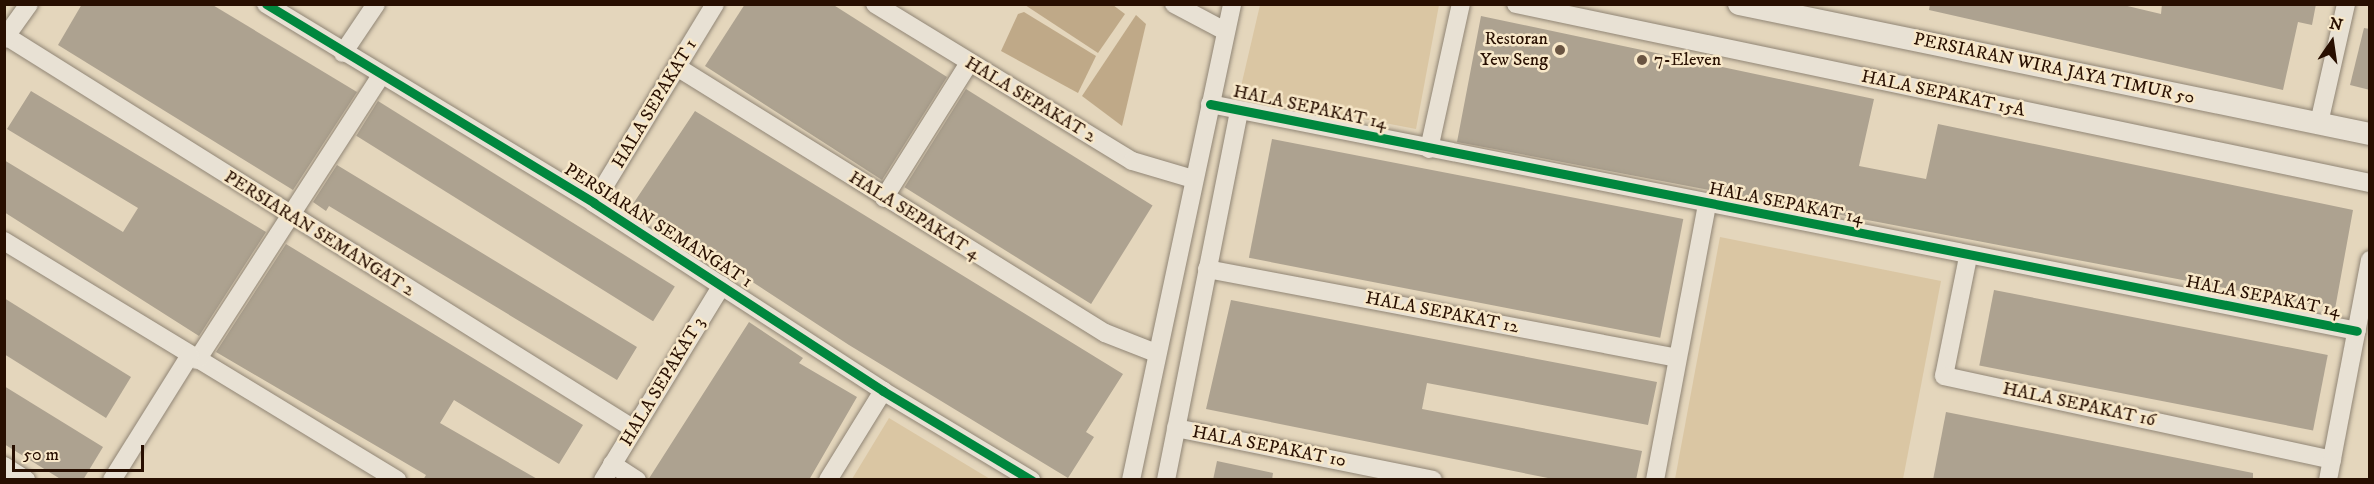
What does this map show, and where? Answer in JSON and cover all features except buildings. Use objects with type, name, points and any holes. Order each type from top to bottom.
[{"type":"street","points":[[5,38],[29,4]]},
{"type":"street","name":"PERSIARAN SEMANGAT 1","points":[[266,4],[343,53],[594,203],[883,391],[1030,480]]},
{"type":"street","points":[[343,53],[376,4]]},
{"type":"street","name":"HALA SEPAKAT 1","points":[[594,203],[715,4]]},
{"type":"street","name":"HALA SEPAKAT 2","points":[[875,4],[1132,161],[1193,179]]},
{"type":"street","points":[[1174,4],[1225,31]]},
{"type":"street","points":[[1131,480],[1156,353],[1232,4]]},
{"type":"street","points":[[1429,149],[1461,4]]},
{"type":"street","name":"HALA SEPAKAT 15A","points":[[1516,4],[2370,183]]},
{"type":"street","name":"PERSIARAN WIRA JAYA TIMUR 50","points":[[1739,4],[2370,134]]},
{"type":"street","points":[[2319,123],[2346,4]]},
{"type":"street","name":"PERSIARAN SEMANGAT 2","points":[[5,38],[634,429]]},
{"type":"street","points":[[884,198],[969,63]]},
{"type":"street","name":"HALA SEPAKAT 4","points":[[677,67],[884,198],[1105,333],[1156,353]]},
{"type":"street","points":[[112,480],[290,216],[381,76]]},
{"type":"street","name":"HALA SEPAKAT 14","points":[[1210,104],[1968,257],[2358,331]]},
{"type":"street","points":[[1166,480],[1239,111]]},
{"type":"street","points":[[1654,480],[1707,204]]},
{"type":"street","points":[[4,241],[397,480]]},
{"type":"street","name":"HALA SEPAKAT 16","points":[[1968,257],[1944,376],[2332,459]]},
{"type":"street","points":[[2328,480],[2370,260]]},
{"type":"street","name":"HALA SEPAKAT 12","points":[[1207,269],[1676,357]]},
{"type":"street","name":"HALA SEPAKAT 3","points":[[608,472],[722,285]]},
{"type":"street","points":[[828,480],[883,391]]},
{"type":"street","name":"HALA SEPAKAT 10","points":[[1176,428],[1433,480]]},
{"type":"street","points":[[4,466],[26,480]]},
{"type":"street","points":[[608,472],[638,480]]},
{"type":"shaded area","points":[[1025,5],[1113,5],[1125,14],[1098,53]]},
{"type":"shaded area","points":[[1260,5],[1439,5],[1416,129],[1239,95]]},
{"type":"shaded area","points":[[1024,12],[1096,56],[1078,93],[1001,51],[1018,14]]},
{"type":"shaded area","points":[[1136,15],[1146,24],[1122,126],[1082,96]]},
{"type":"shaded area","points":[[1720,237],[1941,281],[1903,479],[1675,479]]},
{"type":"shaded area","points":[[889,418],[990,479],[852,479]]},
{"type":"cycle path","points":[[266,4],[594,203],[883,391],[1031,480]]},
{"type":"cycle path","points":[[1210,104],[2357,331]]},
{"type":"place","name":"Restoran Yew Seng","points":[[1560,50]]},
{"type":"place","name":"7-Eleven","points":[[1642,60]]}]
